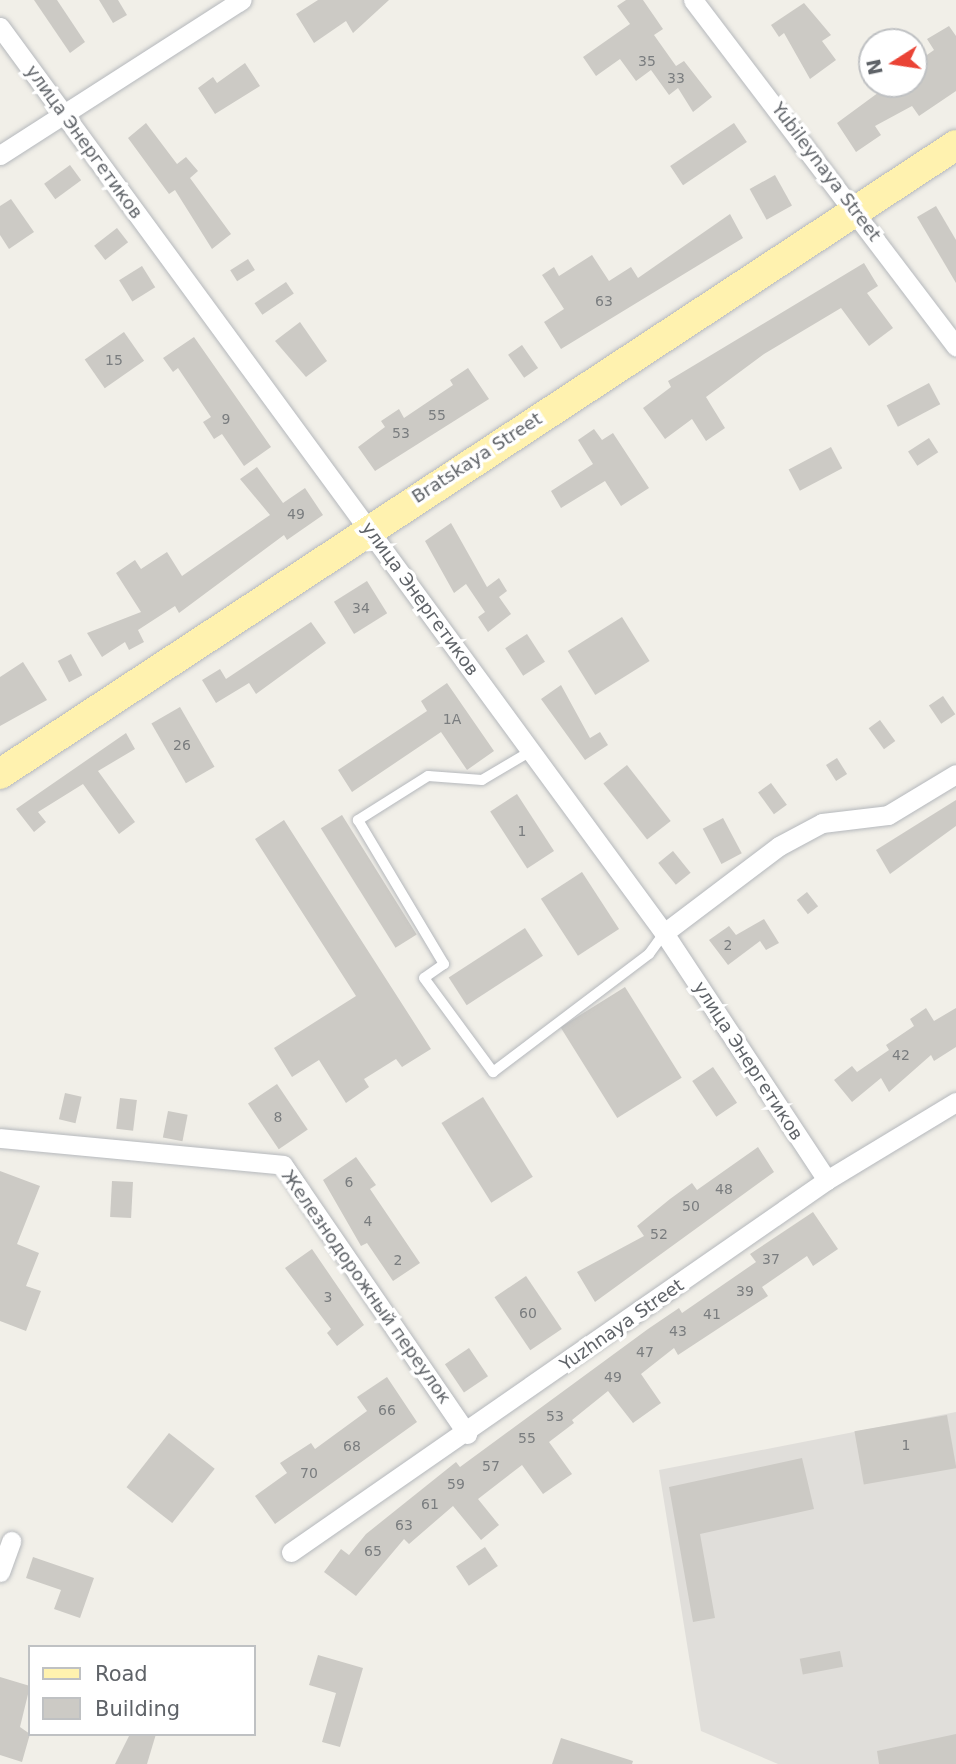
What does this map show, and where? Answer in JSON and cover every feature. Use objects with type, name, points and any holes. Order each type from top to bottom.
[{"type":"main road","name":"Bratskaya Street","points":[[0,774],[956,145]]},
{"type":"street","points":[[0,155],[241,0]]},
{"type":"street","name":"Yubileynaya Street","points":[[693,0],[855,209],[956,347]]},
{"type":"street","name":"улица Энергетиков","points":[[0,27],[664,933],[827,1180]]},
{"type":"street","points":[[664,933],[779,846],[822,823],[888,815],[956,774]]},
{"type":"street","name":"Yuzhnaya Street","points":[[291,1552],[467,1434],[827,1180],[956,1102]]},
{"type":"street","name":"Железнодорожный переулок","points":[[0,1138],[283,1166],[467,1434]]},
{"type":"street","points":[[0,1572],[11,1541]]},
{"type":"lane","points":[[531,751],[482,779],[428,776],[358,820],[443,964],[424,978],[493,1072],[649,954],[664,933]]},
{"type":"shaded area","points":[[956,1412],[956,1764],[778,1764],[701,1731],[659,1470]]},
{"type":"building","points":[[34,0],[57,0],[85,42],[70,53]]},
{"type":"building","points":[[99,0],[118,0],[127,15],[113,23]]},
{"type":"building","points":[[318,0],[389,0],[353,33],[346,21],[314,43],[296,14]]},
{"type":"building","points":[[626,0],[643,0],[663,29],[654,35],[676,66],[684,61],[712,97],[693,112],[678,88],[669,95],[651,70],[636,81],[620,59],[596,76],[583,57],[630,24],[617,6]]},
{"type":"building","points":[[804,3],[831,35],[822,41],[836,60],[810,79],[784,33],[779,37],[771,25]]},
{"type":"building","points":[[949,26],[956,36],[956,91],[919,116],[912,106],[875,126],[881,135],[856,152],[837,123],[871,98],[928,98],[928,54],[934,50],[928,38]]},
{"type":"building","points":[[245,63],[260,86],[215,114],[198,88],[213,77],[217,83]]},
{"type":"building","points":[[146,123],[177,164],[186,157],[198,171],[190,178],[231,234],[212,249],[175,190],[169,194],[128,138]]},
{"type":"building","points":[[734,123],[747,142],[683,185],[670,166]]},
{"type":"building","points":[[70,165],[81,180],[55,199],[44,184]]},
{"type":"building","points":[[775,175],[792,206],[767,220],[750,189]]},
{"type":"building","points":[[11,199],[34,232],[9,249],[0,235],[0,206]]},
{"type":"building","points":[[936,206],[956,240],[956,283],[917,217]]},
{"type":"building","points":[[730,214],[743,238],[561,349],[544,322],[564,309],[542,275],[554,267],[559,276],[592,255],[609,281],[631,267],[638,278]]},
{"type":"building","points":[[117,228],[128,242],[105,260],[94,246]]},
{"type":"building","points":[[248,259],[255,270],[237,281],[230,270]]},
{"type":"building","points":[[864,263],[878,286],[867,293],[893,328],[869,346],[841,308],[764,354],[706,397],[725,428],[706,441],[692,419],[665,439],[643,408],[671,387],[668,381]]},
{"type":"building","points":[[142,266],[155,287],[132,302],[119,280]]},
{"type":"building","points":[[286,282],[294,294],[262,315],[254,303]]},
{"type":"building","points":[[300,322],[327,361],[306,377],[275,341]]},
{"type":"building","points":[[124,332],[144,361],[105,388],[85,360]]},
{"type":"building","points":[[194,337],[271,447],[244,466],[222,434],[214,439],[203,422],[211,417],[178,368],[173,372],[163,358]]},
{"type":"building","points":[[522,345],[538,368],[524,378],[508,355]]},
{"type":"building","points":[[468,368],[489,399],[375,471],[358,447],[385,427],[381,421],[399,409],[404,418],[453,385],[450,380]]},
{"type":"building","points":[[929,383],[940,404],[898,427],[887,406]]},
{"type":"building","points":[[594,429],[602,440],[613,433],[649,488],[621,506],[605,481],[561,508],[551,491],[593,464],[578,440]]},
{"type":"building","points":[[929,438],[938,452],[917,466],[908,452]]},
{"type":"building","points":[[831,447],[842,468],[800,491],[789,470]]},
{"type":"building","points":[[257,467],[283,503],[305,488],[323,515],[287,540],[284,535],[179,613],[175,606],[138,630],[144,642],[129,650],[125,642],[102,657],[87,633],[141,612],[116,573],[135,560],[141,569],[167,552],[182,576],[270,515],[240,479]]},
{"type":"building","points":[[451,523],[487,587],[499,578],[507,591],[499,597],[511,614],[488,632],[478,617],[485,612],[466,584],[454,593],[425,541]]},
{"type":"building","points":[[367,581],[387,613],[354,634],[334,602]]},
{"type":"building","points":[[622,617],[650,661],[595,695],[568,651]]},
{"type":"building","points":[[311,622],[326,643],[256,694],[249,683],[216,703],[202,680],[220,669],[226,679]]},
{"type":"building","points":[[527,634],[545,662],[523,676],[505,648]]},
{"type":"building","points":[[71,654],[82,675],[69,682],[58,661]]},
{"type":"building","points":[[23,662],[47,700],[0,726],[0,677]]},
{"type":"building","points":[[447,683],[494,751],[467,770],[441,732],[352,792],[338,770],[427,711],[421,701]]},
{"type":"building","points":[[561,685],[590,738],[600,732],[608,745],[585,760],[541,699]]},
{"type":"building","points":[[943,696],[955,714],[941,724],[929,706]]},
{"type":"building","points":[[180,707],[214,767],[186,783],[151,724]]},
{"type":"building","points":[[880,720],[895,741],[884,749],[869,728]]},
{"type":"building","points":[[126,733],[135,749],[98,771],[135,822],[119,834],[83,784],[38,812],[46,822],[34,832],[16,809]]},
{"type":"building","points":[[837,758],[847,774],[836,781],[826,765]]},
{"type":"building","points":[[627,765],[671,821],[647,839],[603,783]]},
{"type":"building","points":[[771,783],[787,805],[774,814],[758,792]]},
{"type":"building","points":[[517,794],[554,851],[527,868],[490,811]]},
{"type":"building","points":[[956,800],[956,826],[890,874],[876,850]]},
{"type":"building","points":[[342,815],[417,935],[396,948],[321,828]]},
{"type":"building","points":[[723,818],[742,853],[721,864],[703,829]]},
{"type":"building","points":[[284,820],[431,1049],[402,1067],[396,1059],[364,1079],[369,1087],[346,1103],[319,1060],[292,1077],[274,1048],[356,996],[255,839]]},
{"type":"building","points":[[673,851],[691,873],[676,885],[658,863]]},
{"type":"building","points":[[582,872],[619,929],[578,956],[541,899]]},
{"type":"building","points":[[807,892],[818,906],[808,914],[797,900]]},
{"type":"building","points":[[764,919],[779,943],[766,950],[760,941],[728,965],[709,940],[729,926],[736,935]]},
{"type":"building","points":[[525,928],[543,956],[467,1005],[449,978]]},
{"type":"building","points":[[625,987],[682,1078],[617,1118],[561,1027]]},
{"type":"building","points":[[926,1008],[934,1021],[956,1008],[956,1047],[934,1061],[931,1055],[889,1092],[881,1078],[852,1102],[834,1080],[852,1066],[857,1072],[889,1050],[886,1045],[914,1026],[910,1019]]},
{"type":"building","points":[[713,1067],[737,1103],[716,1117],[692,1081]]},
{"type":"building","points":[[277,1084],[308,1130],[279,1149],[248,1104]]},
{"type":"building","points":[[65,1093],[82,1097],[75,1123],[59,1119]]},
{"type":"building","points":[[483,1097],[533,1177],[491,1203],[441,1123]]},
{"type":"building","points":[[120,1098],[137,1100],[133,1131],[116,1129]]},
{"type":"building","points":[[168,1111],[188,1115],[182,1141],[163,1138]]},
{"type":"building","points":[[758,1147],[774,1172],[595,1302],[577,1272],[644,1236],[637,1226],[670,1199],[692,1183],[697,1190]]},
{"type":"building","points":[[356,1157],[376,1185],[370,1189],[420,1263],[393,1281],[367,1243],[361,1246],[323,1180]]},
{"type":"building","points":[[0,1171],[40,1186],[17,1244],[39,1253],[26,1286],[41,1291],[26,1331],[0,1321]]},
{"type":"building","points":[[112,1181],[133,1182],[131,1218],[110,1217]]},
{"type":"building","points":[[813,1212],[838,1249],[813,1266],[807,1256],[762,1287],[768,1296],[678,1355],[674,1348],[641,1374],[661,1403],[633,1423],[608,1391],[572,1420],[574,1423],[549,1442],[572,1474],[543,1494],[522,1465],[478,1499],[499,1525],[481,1540],[453,1506],[409,1544],[404,1539],[356,1596],[324,1572],[341,1549],[349,1555],[366,1534],[456,1462],[460,1467],[648,1329],[679,1308],[682,1313],[756,1262],[750,1254]]},
{"type":"building","points":[[312,1249],[364,1325],[337,1346],[327,1333],[331,1329],[285,1268]]},
{"type":"building","points":[[526,1276],[562,1329],[530,1350],[494,1297]]},
{"type":"building","points":[[469,1348],[488,1376],[464,1392],[445,1364]]},
{"type":"building","points":[[387,1377],[417,1422],[275,1524],[255,1496],[287,1473],[280,1463],[311,1443],[315,1449],[367,1411],[357,1397]]},
{"type":"building","points":[[947,1415],[956,1468],[864,1485],[854,1431]]},
{"type":"building","points":[[169,1433],[215,1469],[172,1523],[127,1487]]},
{"type":"building","points":[[802,1458],[814,1509],[700,1534],[715,1618],[693,1622],[669,1487]]},
{"type":"building","points":[[485,1547],[498,1566],[469,1586],[456,1567]]},
{"type":"building","points":[[33,1557],[94,1578],[80,1618],[54,1609],[61,1590],[26,1578]]},
{"type":"building","points":[[840,1651],[843,1667],[803,1675],[800,1659]]},
{"type":"building","points":[[318,1655],[363,1668],[340,1747],[322,1742],[336,1693],[309,1685]]},
{"type":"building","points":[[0,1677],[28,1685],[20,1727],[29,1736],[22,1762],[0,1755]]},
{"type":"building","points":[[956,1734],[956,1764],[879,1764],[877,1751]]},
{"type":"building","points":[[129,1736],[155,1736],[147,1764],[115,1764]]},
{"type":"building","points":[[561,1738],[633,1761],[632,1764],[552,1764]]}]
